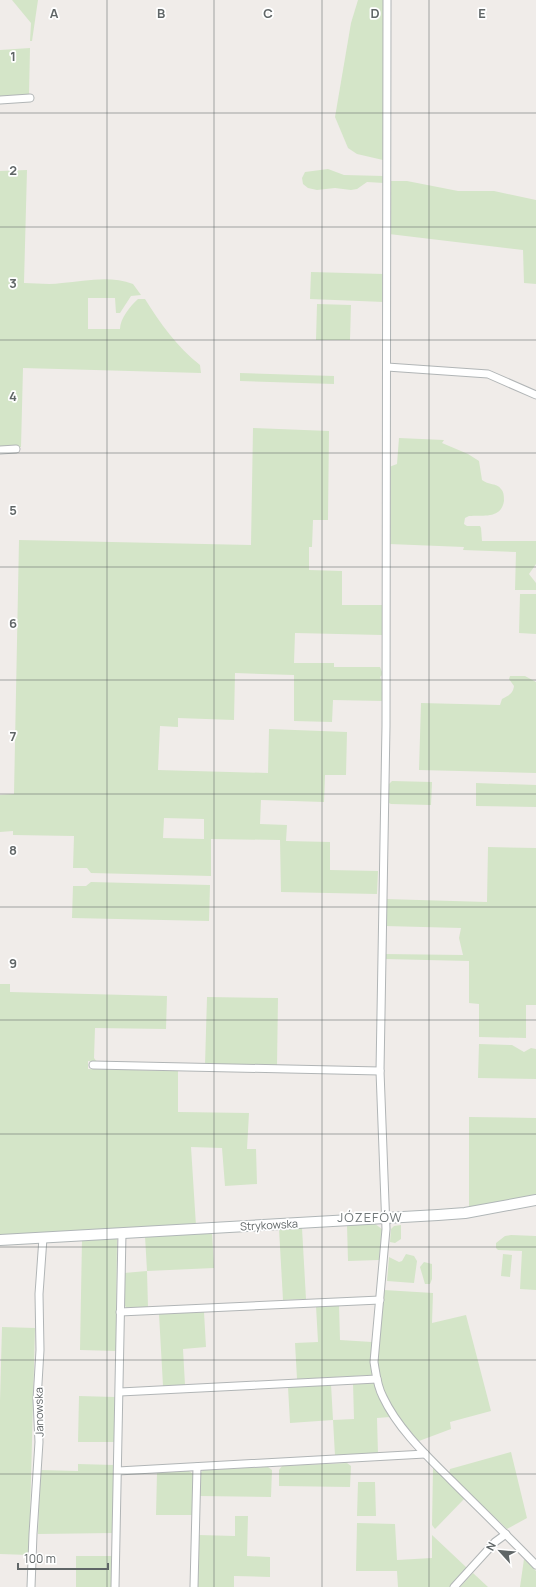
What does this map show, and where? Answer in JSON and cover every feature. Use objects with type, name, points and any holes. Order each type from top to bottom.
[{"type":"street","points":[[387,0],[386,726],[380,1071],[385,1219],[380,1300],[374,1362],[382,1396],[391,1412],[425,1454],[536,1565]]},
{"type":"street","points":[[0,100],[30,98]]},
{"type":"street","points":[[387,367],[488,374],[536,395]]},
{"type":"street","points":[[0,450],[16,449]]},
{"type":"street","points":[[93,1065],[380,1071]]},
{"type":"street","name":"Strykowska","points":[[0,1240],[385,1219],[465,1213],[536,1200]]},
{"type":"street","points":[[115,1587],[122,1233]]},
{"type":"street","name":"Janowska","points":[[31,1587],[39,1442],[37,1400],[40,1350],[39,1294],[43,1238]]},
{"type":"street","points":[[120,1312],[380,1300]]},
{"type":"street","points":[[120,1392],[377,1379]]},
{"type":"street","points":[[118,1472],[197,1466],[425,1454]]},
{"type":"street","points":[[194,1587],[197,1466]]},
{"type":"street","points":[[454,1587],[496,1542],[506,1534]]},
{"type":"green space","points":[[12,0],[38,0],[32,41],[30,41],[31,23]]},
{"type":"green space","points":[[358,0],[385,0],[383,160],[357,154],[348,148],[335,117],[351,23]]},
{"type":"green space","points":[[30,48],[29,95],[0,96],[0,50]]},
{"type":"green space","points":[[328,169],[344,175],[384,176],[384,183],[367,182],[357,189],[351,190],[335,188],[317,190],[308,188],[303,184],[302,178],[305,172]]},
{"type":"green space","points":[[27,170],[24,283],[52,284],[106,279],[124,281],[133,284],[141,295],[131,296],[120,313],[116,313],[115,298],[88,298],[88,329],[120,329],[120,325],[126,313],[132,305],[138,299],[145,299],[170,334],[200,365],[201,373],[23,368],[21,447],[0,448],[0,171]]},
{"type":"green space","points":[[390,181],[407,181],[458,191],[494,191],[536,200],[536,284],[524,283],[523,250],[389,234]]},
{"type":"green space","points":[[311,272],[384,274],[384,302],[310,299]]},
{"type":"green space","points":[[317,304],[351,305],[350,340],[316,340]]},
{"type":"green space","points":[[240,373],[334,376],[334,384],[240,381]]},
{"type":"green space","points":[[253,428],[329,431],[328,520],[313,520],[312,547],[309,547],[309,570],[342,571],[342,605],[382,605],[382,635],[295,633],[294,663],[334,663],[334,667],[380,667],[383,674],[380,677],[382,682],[383,701],[333,700],[332,722],[294,721],[294,675],[235,673],[234,720],[178,718],[178,727],[160,726],[158,770],[268,773],[269,729],[347,732],[346,775],[325,775],[324,802],[261,800],[260,824],[287,825],[286,841],[330,842],[330,870],[378,871],[377,894],[281,892],[280,840],[211,839],[211,876],[91,873],[87,868],[73,868],[74,836],[13,835],[13,831],[0,832],[0,795],[14,794],[19,540],[251,545]],"holes":[[[164,818],[204,819],[204,839],[163,838]]]},
{"type":"green space","points":[[399,438],[444,440],[442,443],[468,454],[479,461],[482,480],[499,487],[502,490],[504,501],[502,507],[496,513],[486,516],[469,516],[465,518],[464,524],[467,526],[480,526],[482,541],[536,541],[536,564],[529,574],[536,583],[536,590],[515,590],[516,552],[463,550],[464,547],[389,544],[389,467],[397,464]]},
{"type":"green space","points":[[520,594],[536,594],[536,634],[519,633]]},
{"type":"green space","points":[[510,676],[525,676],[536,682],[536,773],[419,770],[421,703],[500,705],[502,699],[513,691],[514,686],[509,679]]},
{"type":"green space","points":[[392,781],[432,782],[431,805],[391,804],[387,802],[387,786]]},
{"type":"green space","points":[[476,783],[536,785],[536,807],[476,806]]},
{"type":"green space","points":[[488,847],[536,848],[536,1005],[526,1005],[526,1038],[479,1037],[479,1004],[469,1003],[469,961],[384,959],[384,954],[463,955],[459,938],[461,928],[385,926],[385,899],[487,902]]},
{"type":"green space","points":[[91,882],[210,885],[209,921],[72,918],[73,886],[86,886]]},
{"type":"green space","points":[[0,984],[10,984],[10,992],[167,996],[166,1029],[95,1028],[94,1058],[97,1062],[88,1061],[88,1069],[178,1071],[178,1112],[249,1113],[247,1149],[256,1149],[257,1184],[225,1186],[222,1148],[191,1147],[196,1226],[0,1236]]},
{"type":"green space","points":[[207,997],[278,998],[277,1066],[205,1065]]},
{"type":"green space","points":[[479,1044],[512,1045],[524,1052],[531,1048],[536,1049],[536,1079],[478,1078]]},
{"type":"green space","points":[[469,1117],[536,1118],[536,1197],[469,1209]]},
{"type":"green space","points":[[375,1224],[382,1229],[379,1260],[348,1261],[347,1225]]},
{"type":"green space","points":[[401,1225],[401,1239],[395,1243],[390,1242],[391,1229],[394,1226]]},
{"type":"green space","points":[[302,1228],[306,1299],[283,1300],[279,1229]]},
{"type":"green space","points":[[212,1232],[214,1268],[147,1271],[145,1236]]},
{"type":"green space","points":[[505,1236],[536,1236],[536,1290],[520,1289],[522,1251],[498,1250],[496,1248],[496,1243]]},
{"type":"green space","points":[[117,1237],[116,1351],[80,1350],[82,1239]]},
{"type":"green space","points":[[406,1254],[414,1256],[417,1261],[414,1283],[387,1281],[389,1257],[399,1262],[402,1261]]},
{"type":"green space","points":[[503,1254],[512,1255],[510,1277],[501,1276]]},
{"type":"green space","points":[[424,1262],[432,1264],[432,1279],[430,1284],[425,1284],[420,1267]]},
{"type":"green space","points":[[147,1271],[148,1307],[127,1308],[124,1305],[124,1273]]},
{"type":"green space","points":[[384,1290],[433,1293],[432,1323],[466,1315],[491,1411],[450,1422],[451,1429],[419,1441],[409,1430],[390,1405],[383,1391],[380,1380],[378,1368],[378,1341]]},
{"type":"green space","points":[[339,1305],[340,1340],[372,1342],[373,1375],[297,1379],[295,1343],[318,1342],[316,1306]]},
{"type":"green space","points":[[204,1312],[206,1347],[183,1349],[185,1385],[163,1386],[159,1314]]},
{"type":"green space","points":[[2,1327],[35,1328],[29,1555],[0,1554],[0,1401]]},
{"type":"green space","points":[[374,1382],[376,1392],[390,1417],[377,1418],[378,1454],[335,1456],[333,1420],[354,1419],[353,1383]]},
{"type":"green space","points":[[331,1384],[333,1420],[290,1423],[288,1387]]},
{"type":"green space","points":[[79,1396],[115,1397],[114,1442],[78,1442]]},
{"type":"green space","points":[[511,1452],[527,1518],[507,1529],[449,1473],[450,1469]]},
{"type":"green space","points":[[347,1463],[351,1466],[350,1487],[279,1486],[279,1470],[282,1466]]},
{"type":"green space","points":[[78,1464],[114,1465],[113,1533],[38,1534],[40,1470],[78,1471]]},
{"type":"green space","points":[[268,1467],[272,1470],[271,1497],[199,1496],[200,1474],[203,1470]]},
{"type":"green space","points":[[433,1467],[465,1498],[435,1529],[432,1525]]},
{"type":"green space","points":[[189,1471],[193,1474],[192,1515],[156,1515],[157,1472]]},
{"type":"green space","points":[[358,1482],[375,1482],[376,1516],[357,1516]]},
{"type":"green space","points":[[235,1516],[248,1516],[247,1556],[270,1557],[270,1577],[234,1576],[234,1587],[198,1587],[199,1535],[235,1536]]},
{"type":"green space","points":[[357,1523],[395,1524],[397,1560],[432,1558],[432,1535],[467,1568],[450,1587],[398,1587],[397,1571],[356,1571]]},
{"type":"green space","points":[[76,1556],[112,1556],[112,1587],[76,1587]]},
{"type":"green space","points":[[524,1559],[536,1571],[536,1587],[520,1587]]},
{"type":"green space","points":[[473,1573],[488,1587],[460,1587]]},
{"type":"district","name":"JÓZEFÓW","points":[[370,1217]]}]
